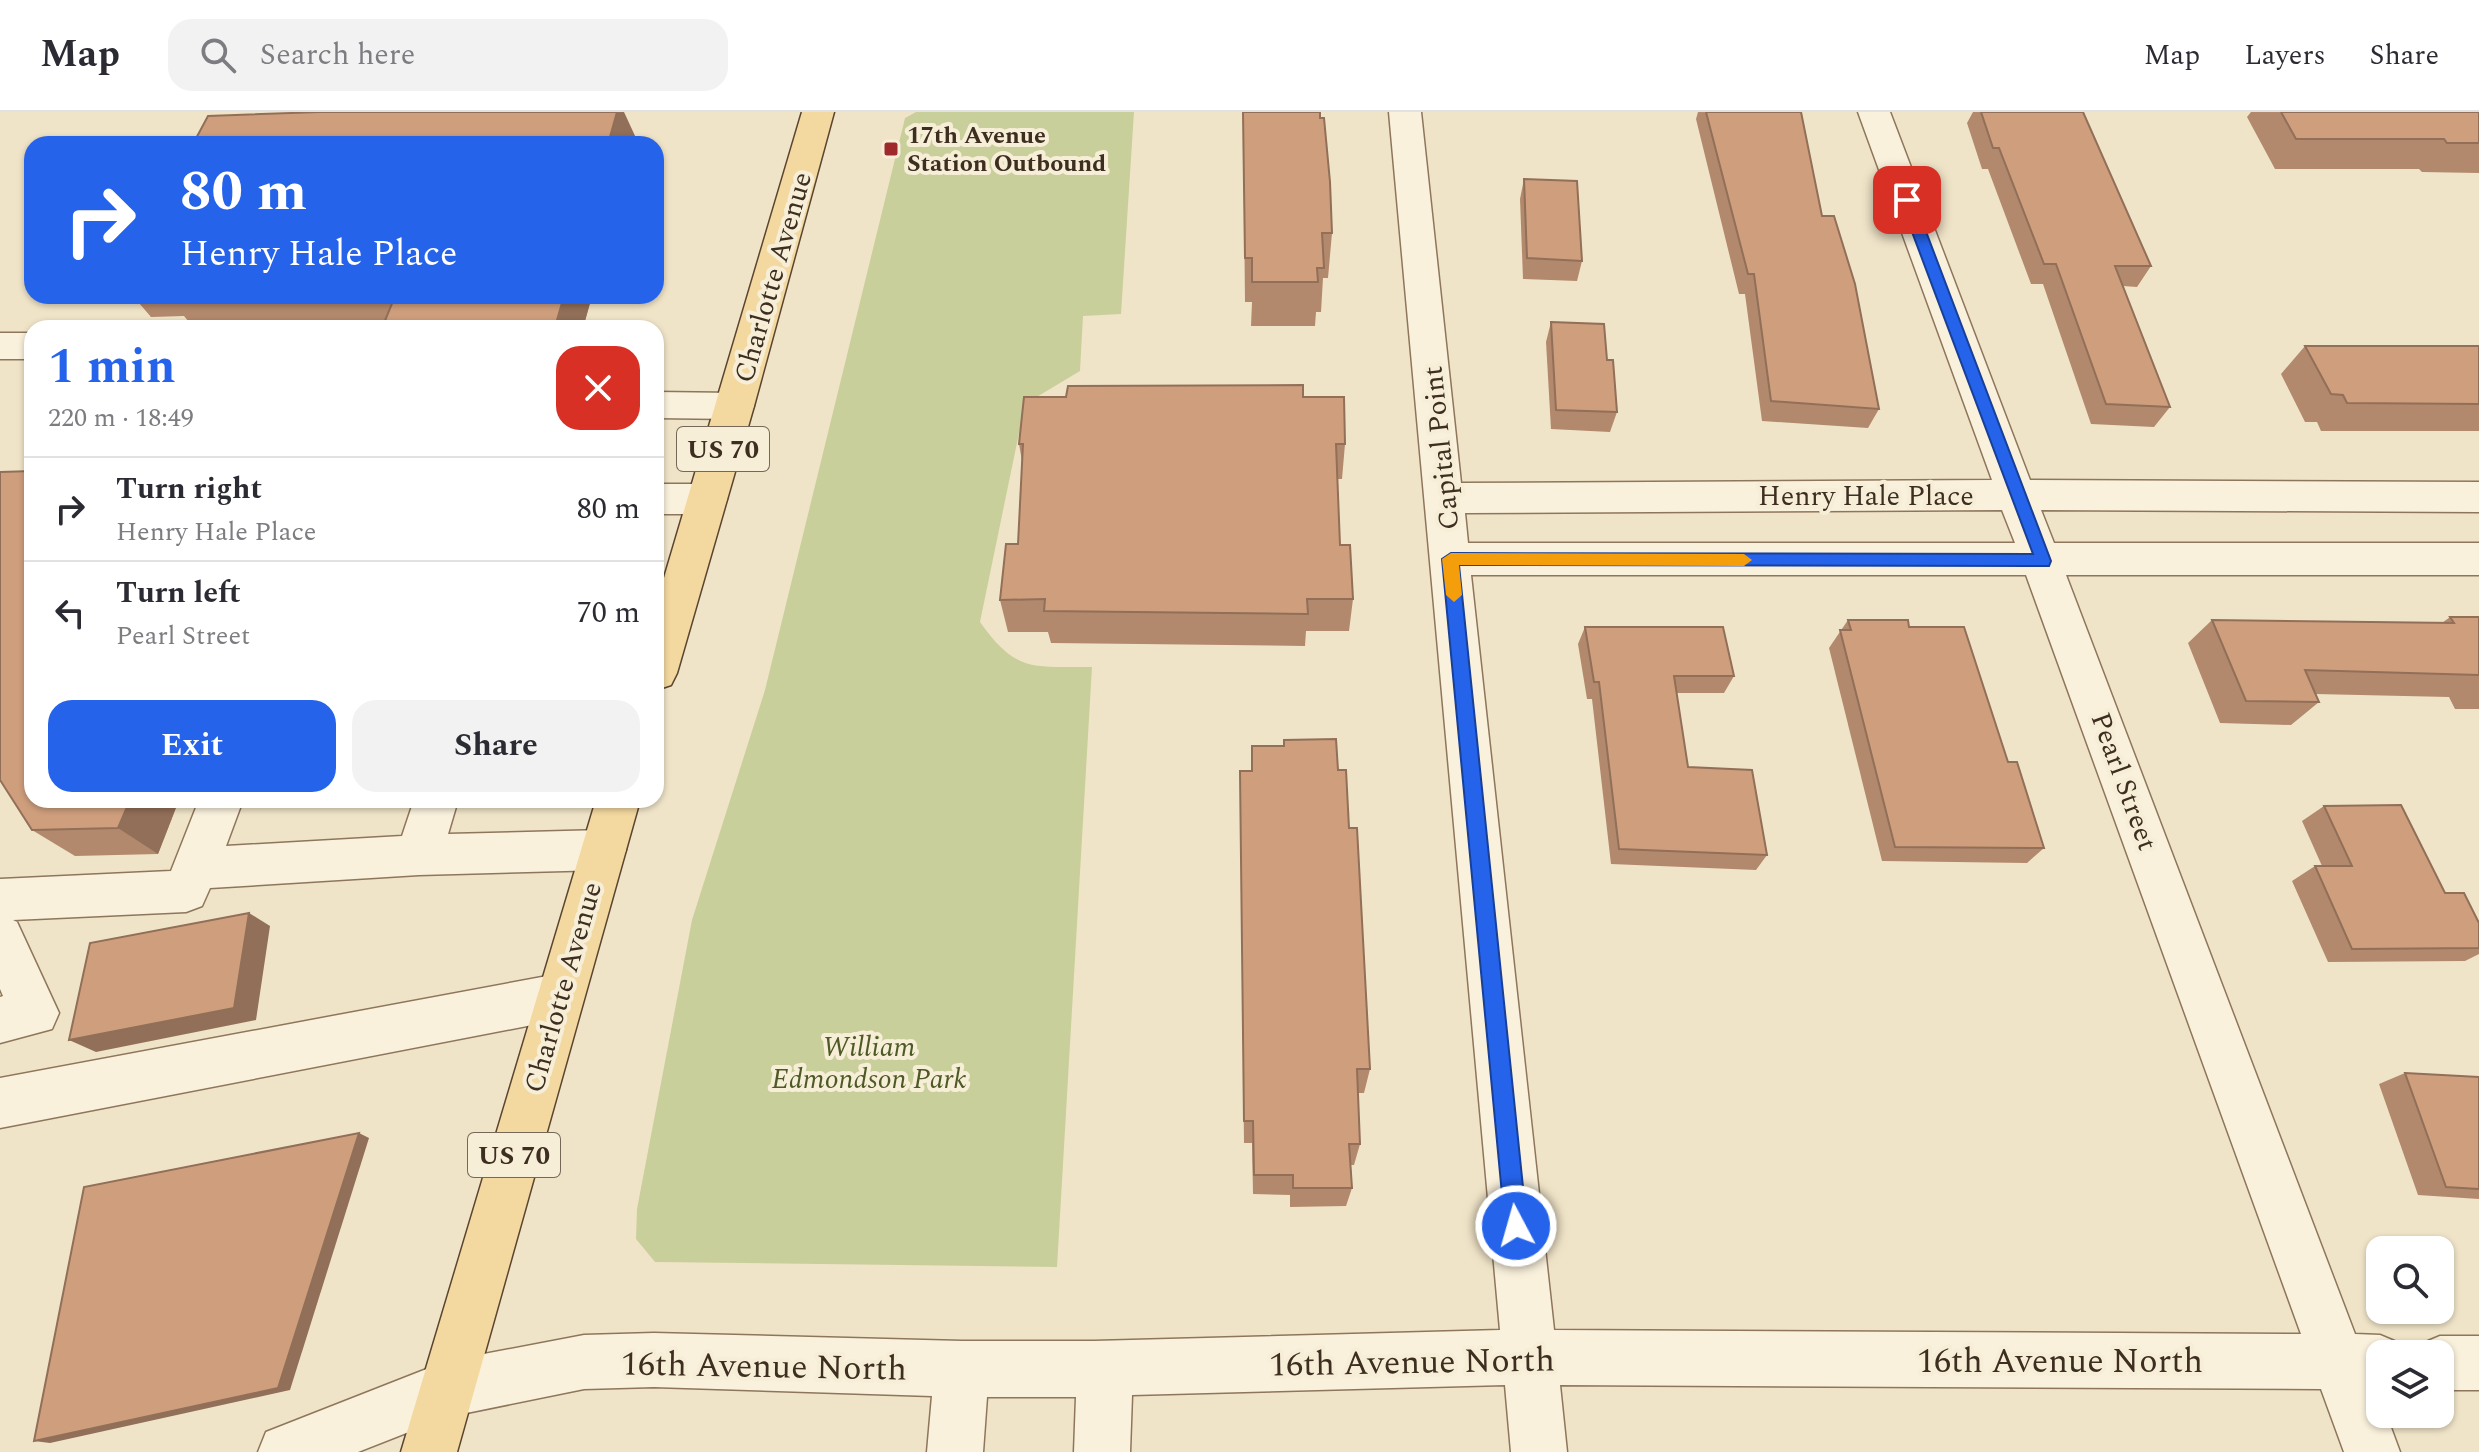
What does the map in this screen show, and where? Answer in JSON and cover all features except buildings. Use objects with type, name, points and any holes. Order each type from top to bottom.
[{"type":"main road","name":"Charlotte Avenue","points":[[664,646],[736,406],[818,112]]},
{"type":"main road","name":"Charlotte Avenue","points":[[429,1452],[558,997],[616,808]]},
{"type":"street","name":"Capital Point","points":[[1405,112],[1539,1452]]},
{"type":"street","name":"Pearl Street","points":[[1874,112],[2016,495],[2360,1362],[2372,1452]]},
{"type":"street","points":[[0,346],[24,346]]},
{"type":"street","points":[[664,405],[736,406]]},
{"type":"street","name":"Henry Hale Place","points":[[1444,498],[2016,495],[2479,497]]},
{"type":"street","points":[[664,499],[708,499]]},
{"type":"street","points":[[1451,559],[2479,559]]},
{"type":"street","points":[[0,900],[186,891],[218,808]]},
{"type":"street","points":[[419,855],[434,808]]},
{"type":"street","points":[[195,868],[419,855],[603,850]]},
{"type":"street","points":[[0,937],[35,1013],[0,1020]]},
{"type":"street","points":[[0,1103],[558,997]]},
{"type":"street","name":"16th Avenue North","points":[[286,1452],[447,1389],[584,1362],[654,1360],[962,1369],[1529,1357],[2360,1362]]},
{"type":"street","points":[[2454,1363],[2479,1363]]},
{"type":"street","points":[[1102,1452],[1105,1368]]},
{"type":"street","points":[[955,1452],[962,1369]]},
{"type":"green space","name":"William Edmondson Park","points":[[916,112],[1134,112],[1121,314],[1083,316],[1080,371],[1025,404],[980,622],[1005,651],[1028,664],[1092,667],[1057,1267],[655,1262],[636,1239],[637,1209],[692,920],[765,690],[905,118]]},
{"type":"slow traffic","points":[[1454,595],[1451,559],[1744,560]]},
{"type":"place","name":"17th Avenue Station Outbound","points":[[891,149]]},
{"type":"route","points":[[1516,1226],[1451,559],[2043,561],[1907,200]]}]
